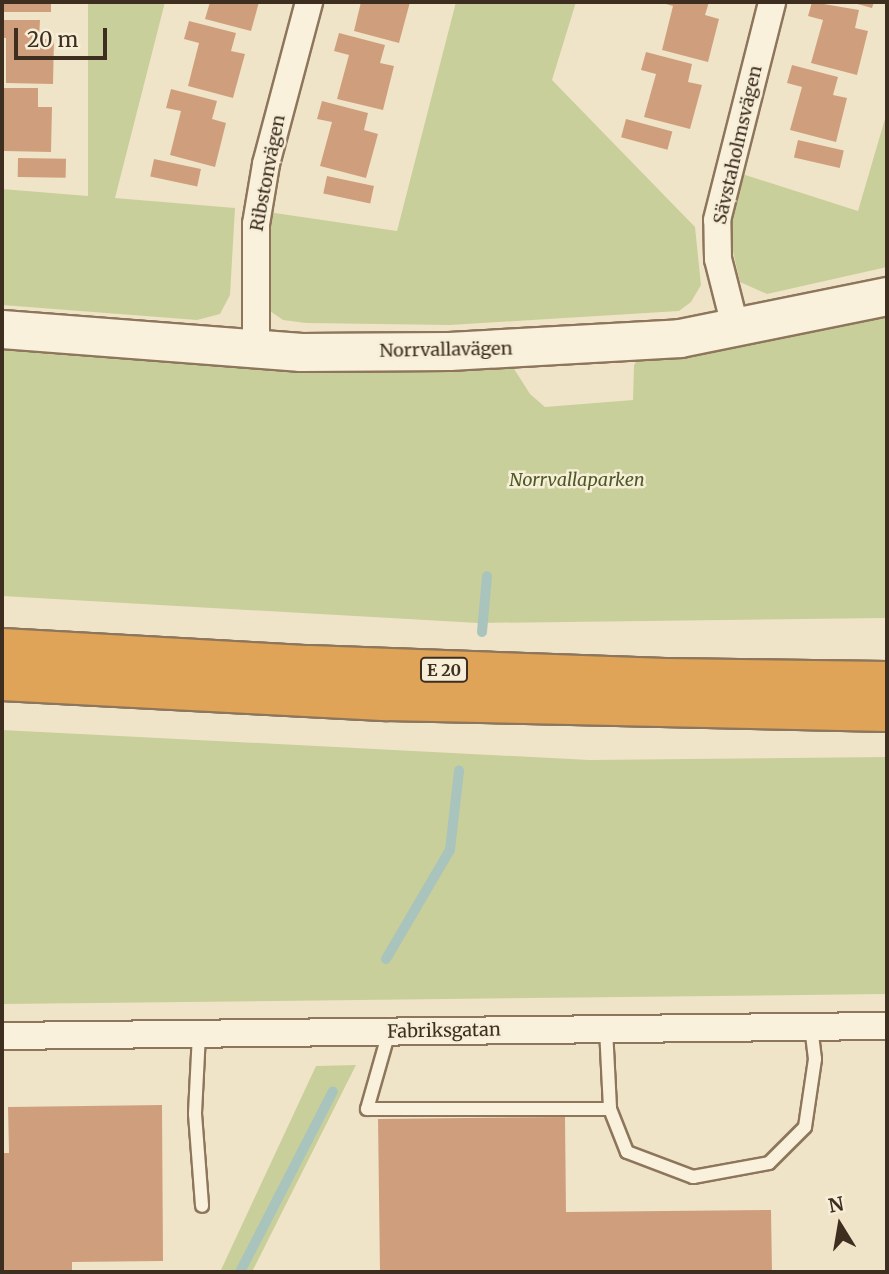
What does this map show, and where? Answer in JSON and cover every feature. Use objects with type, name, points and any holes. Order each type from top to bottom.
[{"type":"highway","name":"E 20","points":[[2,648],[336,666],[887,681]]},
{"type":"highway","name":"E 20","points":[[2,681],[401,702],[887,712]]},
{"type":"street","name":"Ribstonvägen","points":[[256,348],[256,224],[266,164],[309,2]]},
{"type":"street","name":"Sävstaholmsvägen","points":[[736,330],[718,258],[717,220],[772,2]]},
{"type":"street","name":"Norrvallavägen","points":[[2,329],[315,352],[550,347],[736,330],[887,296]]},
{"type":"street","name":"Fabriksgatan","points":[[2,1036],[887,1026]]},
{"type":"lane","points":[[606,1029],[610,1110],[627,1152],[694,1177],[769,1163],[806,1127],[815,1059],[811,1027]]},
{"type":"lane","points":[[389,1032],[367,1109],[610,1110]]},
{"type":"lane","points":[[199,1034],[195,1114],[202,1206]]},
{"type":"green space","points":[[88,2],[165,2],[115,198],[235,208],[230,295],[220,314],[197,320],[2,305],[2,189],[88,196]]},
{"type":"green space","points":[[456,2],[576,2],[552,80],[695,227],[701,285],[691,302],[679,311],[450,325],[306,323],[283,320],[270,311],[264,298],[268,212],[397,231]]},
{"type":"green space","points":[[887,112],[887,267],[767,294],[740,282],[725,217],[736,172],[858,211]]},
{"type":"green space","name":"Norrvallaparken","points":[[887,307],[887,618],[478,623],[2,596],[2,347],[144,360],[358,371],[511,364],[530,394],[545,407],[633,400],[634,365],[641,354]]},
{"type":"green space","points":[[2,730],[590,760],[887,757],[887,994],[2,1004]]},
{"type":"green space","points":[[356,1065],[252,1272],[220,1272],[316,1066]]},
{"type":"building","points":[[4,2],[51,2],[51,12],[4,12]]},
{"type":"building","points":[[210,2],[259,2],[251,31],[205,19]]},
{"type":"building","points":[[361,2],[410,2],[399,43],[354,31]]},
{"type":"building","points":[[659,2],[709,2],[705,15],[719,19],[708,62],[662,50],[673,6]]},
{"type":"building","points":[[812,2],[859,10],[855,28],[868,31],[857,75],[811,63],[823,20],[808,16]]},
{"type":"building","points":[[850,2],[874,2],[872,8]]},
{"type":"building","points":[[2,20],[40,20],[39,39],[54,39],[53,84],[6,83],[6,38],[2,38]]},
{"type":"building","points":[[189,21],[236,33],[231,51],[245,54],[233,98],[188,86],[199,43],[184,39]]},
{"type":"building","points":[[339,33],[385,45],[380,63],[394,66],[383,110],[337,99],[349,55],[334,51]]},
{"type":"building","points":[[646,52],[692,64],[688,82],[702,85],[690,129],[644,117],[656,74],[641,70]]},
{"type":"building","points":[[792,65],[838,77],[833,95],[847,98],[836,142],[790,130],[802,87],[787,83]]},
{"type":"building","points":[[2,88],[38,88],[38,107],[52,107],[51,152],[4,151]]},
{"type":"building","points":[[171,89],[217,101],[212,119],[226,123],[215,167],[170,155],[181,111],[166,108]]},
{"type":"building","points":[[322,101],[368,113],[364,130],[378,134],[366,178],[320,166],[332,122],[317,119]]},
{"type":"building","points":[[626,119],[672,131],[667,150],[621,137]]},
{"type":"building","points":[[798,140],[844,151],[840,168],[794,158]]},
{"type":"building","points":[[18,158],[66,159],[66,178],[18,177]]},
{"type":"building","points":[[154,159],[201,169],[197,187],[150,177]]},
{"type":"building","points":[[327,176],[374,186],[370,204],[323,194]]},
{"type":"building","points":[[162,1105],[163,1261],[72,1262],[72,1272],[2,1272],[2,1153],[9,1153],[8,1107]]},
{"type":"building","points":[[565,1117],[566,1212],[771,1210],[772,1272],[380,1272],[378,1119]]},
{"type":"waterway","points":[[482,632],[487,576]]},
{"type":"waterway","points":[[386,959],[450,850],[459,771]]},
{"type":"waterway","points":[[240,1272],[333,1091]]}]
